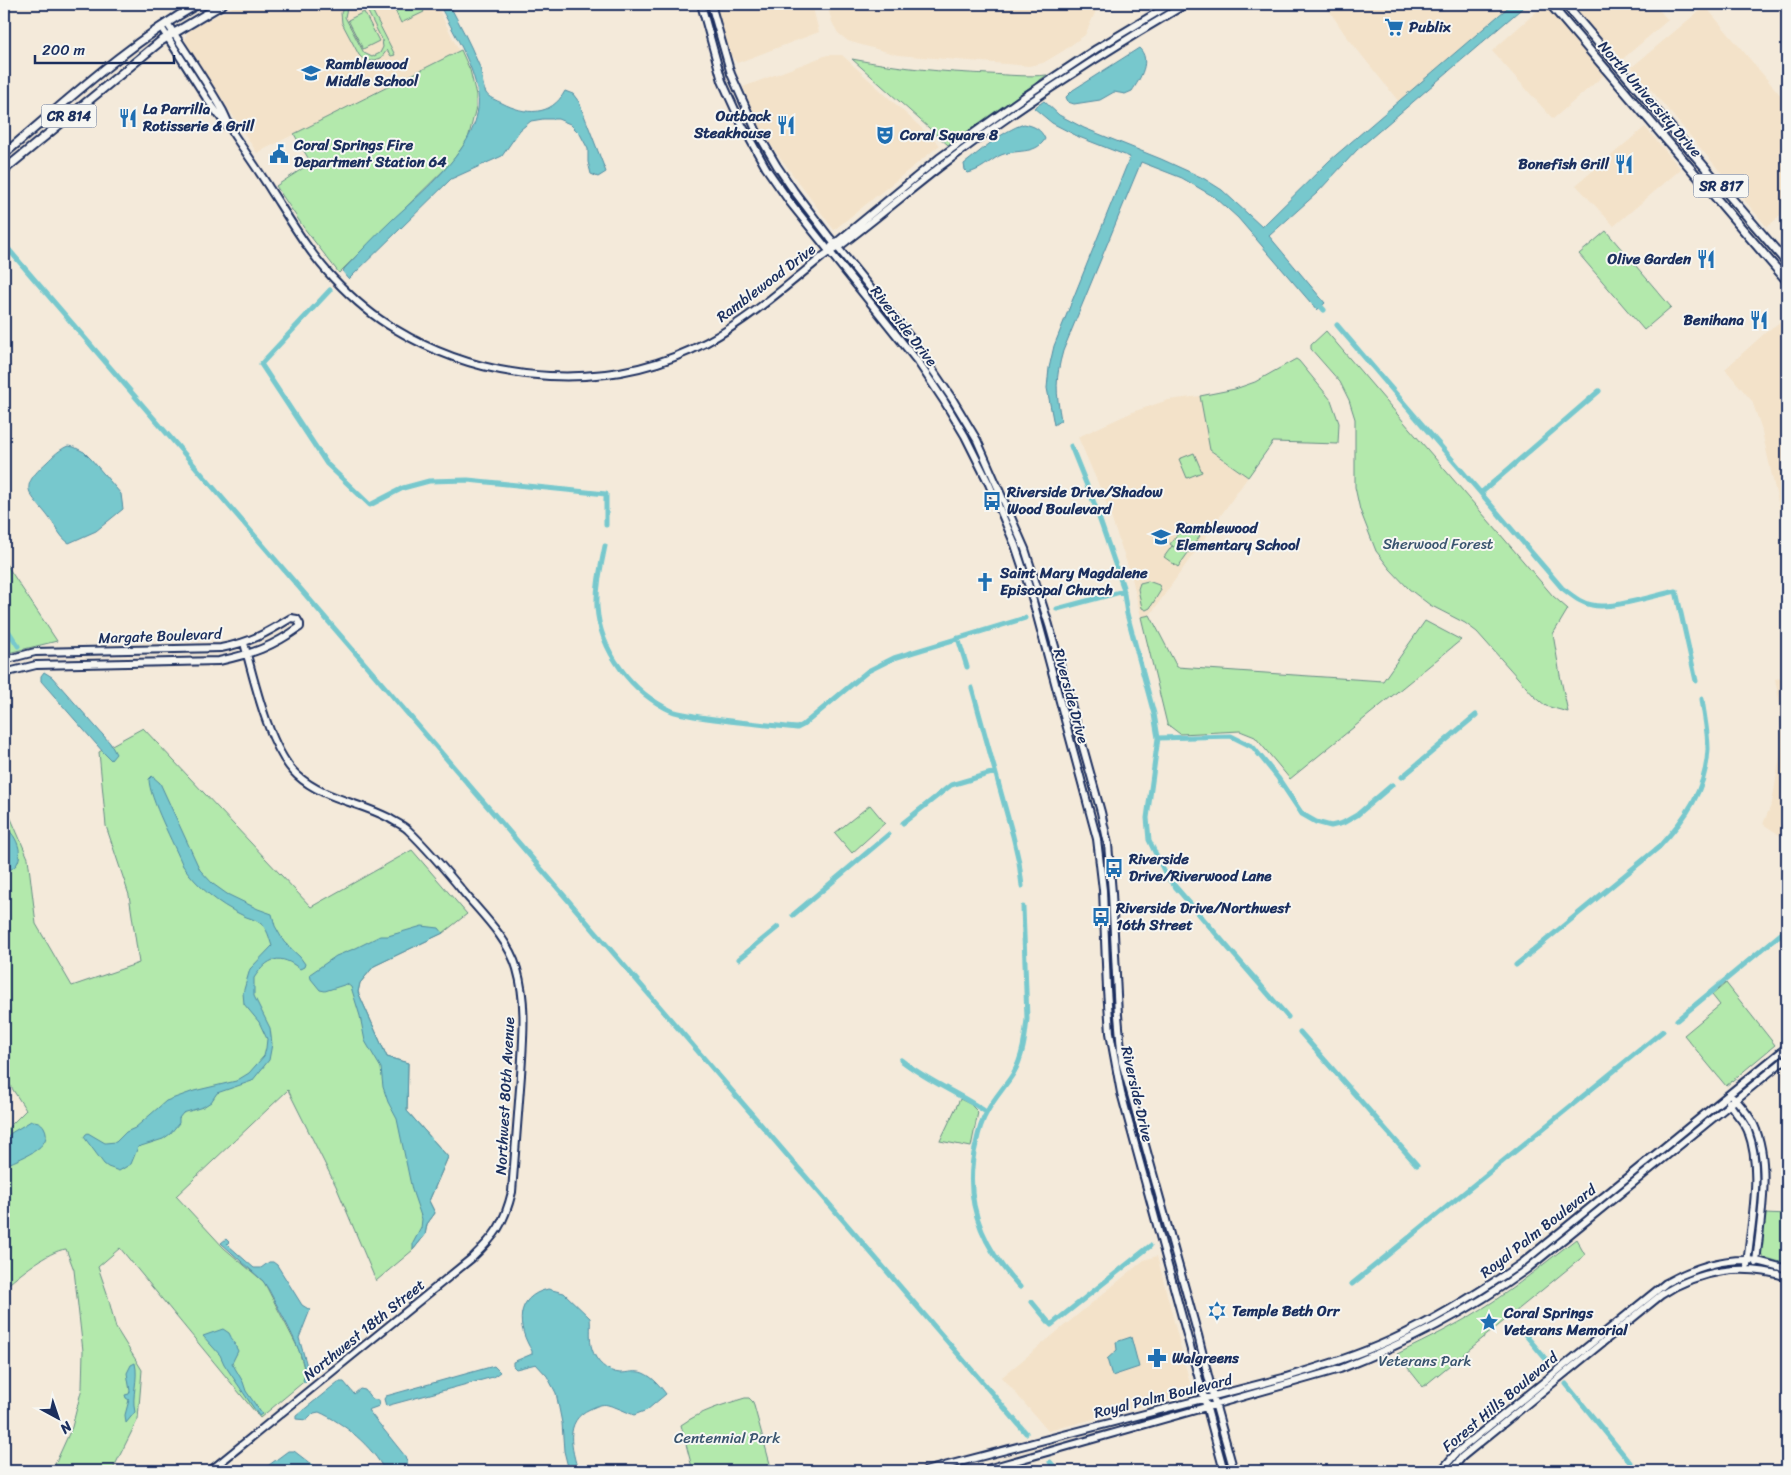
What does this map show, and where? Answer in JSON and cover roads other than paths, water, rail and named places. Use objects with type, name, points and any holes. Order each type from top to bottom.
[{"type":"main road","name":"CR 814","points":[[4,154],[114,62],[164,25],[198,4]]},
{"type":"main road","name":"CR 814","points":[[4,170],[170,34],[223,4]]},
{"type":"main road","name":"North University Drive","points":[[1550,4],[1787,281]]},
{"type":"main road","name":"North University Drive","points":[[1565,4],[1787,263]]},
{"type":"main road","points":[[1740,226],[1758,238],[1766,238]]},
{"type":"main road","points":[[1757,246],[1766,246],[1787,263]]},
{"type":"street","name":"Riverside Drive","points":[[701,4],[722,81],[752,143],[778,185],[918,362],[956,422],[996,499],[1015,545],[1030,590],[1097,839],[1103,890],[1110,1033],[1116,1067],[1224,1471]]},
{"type":"street","name":"Riverside Drive","points":[[711,4],[731,74],[756,130],[777,166],[836,245],[913,341],[964,418],[977,440],[1010,514],[1038,588],[1095,790],[1108,844],[1122,1062],[1200,1342],[1214,1404],[1234,1471]]},
{"type":"street","name":"Ramblewood Drive","points":[[164,25],[215,99],[232,130],[315,257],[348,293],[379,318],[408,337],[451,357],[492,369],[530,375],[560,377],[594,376],[633,369],[670,358],[704,344],[748,317],[940,158],[1021,99],[1096,49],[1171,4]]},
{"type":"street","name":"Ramblewood Drive","points":[[836,245],[1026,104],[1098,57],[1186,4]]},
{"type":"street","name":"Margate Boulevard","points":[[4,660],[35,652],[221,648],[244,643],[263,635],[291,618],[297,619],[300,622],[300,627],[282,639],[247,655],[219,661],[36,665],[4,673]]},
{"type":"street","name":"Northwest 80th Avenue","points":[[244,643],[257,689],[278,750],[297,775],[323,792],[388,818],[408,830],[482,914],[504,942],[517,968],[524,1031],[512,1192]]},
{"type":"street","name":"Royal Palm Boulevard","points":[[924,1471],[1301,1373],[1388,1341],[1423,1325],[1484,1289],[1522,1262],[1787,1047]]},
{"type":"street","name":"Royal Palm Boulevard","points":[[980,1471],[1340,1369],[1427,1332],[1489,1296],[1527,1269],[1787,1058]]},
{"type":"street","points":[[1727,1096],[1736,1100],[1754,1124],[1763,1160],[1763,1185],[1756,1270]]},
{"type":"street","points":[[1727,1096],[1730,1104],[1747,1128],[1756,1163],[1747,1269]]},
{"type":"street","name":"Northwest 18th Street","points":[[210,1471],[472,1258],[498,1231],[507,1212],[512,1192]]},
{"type":"street","points":[[1547,1253],[1553,1245],[1556,1234]]},
{"type":"street","name":"Forest Hills Boulevard","points":[[1441,1471],[1456,1453],[1547,1377],[1666,1283],[1706,1265],[1748,1260],[1787,1269]]},
{"type":"street","name":"Forest Hills Boulevard","points":[[1452,1470],[1462,1457],[1654,1301],[1676,1286],[1708,1273],[1747,1269],[1787,1277]]},
{"type":"street","points":[[1547,1377],[1553,1384]]},
{"type":"street","points":[[1447,1463],[1452,1470]]},
{"type":"water","points":[[439,4],[449,4],[481,70],[484,89],[491,98],[520,110],[537,111],[552,106],[565,91],[573,94],[579,102],[606,172],[598,177],[591,174],[588,162],[588,149],[580,134],[570,124],[558,119],[531,121],[520,130],[502,156],[451,179],[349,279],[343,272],[344,269],[435,180],[462,148],[472,131],[477,113],[478,95],[472,71]]},
{"type":"water","points":[[1512,4],[1527,4],[1357,150],[1317,193],[1269,236],[1325,303],[1317,310],[1238,218],[1216,198],[1182,178],[1141,162],[1063,351],[1057,386],[1061,420],[1054,425],[1047,388],[1054,346],[1130,157],[1079,137],[1052,123],[1034,108],[1044,101],[1059,115],[1084,128],[1203,178],[1222,190],[1262,227],[1329,161]]},
{"type":"water","points":[[1139,48],[1145,58],[1145,64],[1132,91],[1125,94],[1114,92],[1100,100],[1074,104],[1068,102],[1066,97],[1073,90]]},
{"type":"water","points":[[1024,124],[1039,130],[1045,139],[1036,148],[999,156],[973,172],[968,173],[965,170],[964,164],[985,147],[1008,131]]},
{"type":"water","points":[[68,446],[84,452],[91,459],[121,494],[123,509],[96,531],[69,543],[29,491],[29,485],[37,471]]},
{"type":"water","points":[[44,672],[52,677],[110,743],[116,754],[111,760],[41,681],[41,676]]},
{"type":"water","points":[[152,776],[160,783],[200,870],[213,884],[227,894],[272,914],[275,926],[284,942],[305,964],[300,969],[286,961],[275,960],[264,965],[254,978],[254,996],[270,1028],[272,1044],[269,1060],[252,1081],[217,1093],[211,1102],[203,1107],[183,1113],[179,1118],[179,1123],[170,1134],[163,1139],[138,1147],[131,1164],[119,1171],[104,1164],[84,1137],[86,1134],[88,1133],[105,1143],[116,1142],[166,1101],[194,1091],[236,1081],[249,1073],[264,1056],[267,1039],[259,1022],[244,1004],[243,993],[250,969],[272,946],[268,934],[263,925],[233,911],[209,894],[183,866],[153,798],[149,779]]},
{"type":"water","points":[[4,827],[13,836],[19,848],[18,861],[9,870],[4,867]]},
{"type":"water","points":[[422,926],[439,928],[443,933],[374,966],[360,983],[358,992],[387,1057],[408,1063],[407,1111],[448,1157],[429,1201],[435,1213],[427,1224],[425,1235],[413,1250],[413,1243],[421,1228],[422,1219],[412,1190],[397,1119],[383,1087],[381,1068],[365,1041],[351,987],[347,984],[325,991],[320,990],[311,979],[310,974],[336,956],[380,936],[388,936]]},
{"type":"water","points":[[31,1121],[42,1124],[46,1134],[45,1141],[33,1152],[4,1166],[4,1141],[11,1133]]},
{"type":"water","points":[[226,1239],[229,1242],[227,1244],[254,1268],[261,1268],[269,1262],[277,1265],[302,1305],[310,1310],[299,1338],[309,1373],[305,1383],[303,1380],[303,1362],[298,1349],[269,1290],[263,1281],[221,1243]]},
{"type":"water","points":[[548,1289],[564,1293],[590,1318],[592,1349],[596,1358],[603,1365],[611,1371],[620,1373],[643,1373],[653,1379],[666,1394],[647,1410],[634,1415],[606,1405],[596,1406],[581,1414],[573,1428],[572,1436],[572,1445],[578,1471],[569,1471],[564,1451],[562,1423],[556,1393],[547,1376],[536,1364],[516,1369],[513,1366],[513,1362],[532,1354],[523,1332],[522,1314],[524,1306],[537,1293]]},
{"type":"water","points":[[223,1329],[229,1333],[238,1351],[232,1363],[246,1391],[262,1414],[259,1416],[220,1355],[203,1336]]},
{"type":"water","points":[[1131,1337],[1139,1367],[1112,1376],[1107,1359],[1117,1350],[1116,1342]]},
{"type":"water","points":[[135,1363],[135,1412],[126,1423],[125,1415],[129,1400],[125,1395],[129,1394],[130,1391],[127,1373],[131,1365]]},
{"type":"water","points":[[494,1366],[500,1372],[493,1377],[386,1406],[384,1399],[386,1396]]},
{"type":"water","points":[[338,1382],[344,1382],[354,1394],[360,1389],[365,1390],[372,1399],[378,1400],[379,1406],[368,1410],[405,1456],[410,1471],[385,1471],[365,1444],[338,1422],[319,1412],[314,1413],[307,1420],[296,1419],[296,1416]]},
{"type":"water","points":[[288,1451],[294,1451],[320,1471],[261,1471]]},
{"type":"waterway","points":[[4,244],[1026,1433]]},
{"type":"waterway","points":[[330,290],[261,364],[327,464],[370,505],[403,488],[429,481],[468,480],[606,494],[606,525]]},
{"type":"waterway","points":[[1317,302],[1324,310]]},
{"type":"waterway","points":[[1337,325],[1562,588],[1584,602],[1600,606],[1621,604],[1676,591],[1696,681]]},
{"type":"waterway","points":[[1481,493],[1599,391]]},
{"type":"waterway","points":[[1071,446],[1094,503],[1123,587],[1127,614],[1154,714],[1158,738],[1147,818],[1149,840],[1167,877],[1288,1017]]},
{"type":"waterway","points":[[605,546],[600,569],[597,599],[599,623],[604,639],[621,669],[631,682],[657,703],[677,713],[694,716],[797,728],[868,671],[894,658],[1025,618]]},
{"type":"waterway","points":[[1057,609],[1124,591]]},
{"type":"waterway","points":[[4,624],[18,646]]},
{"type":"waterway","points":[[958,638],[967,667]]},
{"type":"waterway","points":[[972,688],[1013,836],[1022,886]]},
{"type":"waterway","points":[[1516,965],[1659,847],[1686,814],[1699,790],[1706,764],[1708,743],[1702,699]]},
{"type":"waterway","points":[[1402,777],[1476,715]]},
{"type":"waterway","points":[[1158,738],[1231,736],[1253,747],[1278,778],[1302,814],[1316,822],[1331,826],[1343,823],[1357,815],[1392,785]]},
{"type":"waterway","points":[[903,823],[951,785],[995,772]]},
{"type":"waterway","points":[[793,915],[888,835]]},
{"type":"waterway","points":[[1020,1287],[995,1256],[986,1239],[974,1203],[972,1164],[981,1124],[996,1097],[1016,1068],[1024,1040],[1027,1019],[1023,907]]},
{"type":"waterway","points":[[739,959],[778,927]]},
{"type":"waterway","points":[[1677,1020],[1787,929]]},
{"type":"waterway","points":[[1352,1284],[1663,1031]]},
{"type":"waterway","points":[[1300,1032],[1417,1165]]},
{"type":"waterway","points":[[901,1060],[921,1074],[986,1112]]},
{"type":"waterway","points":[[1032,1302],[1051,1325],[1150,1246]]},
{"type":"waterway","points":[[1523,1332],[1549,1363]]},
{"type":"waterway","points":[[1566,1384],[1637,1471]]},
{"type":"waterway","points":[[1050,1462],[1058,1471]]},
{"type":"place","name":"Publix","points":[[1394,27]]},
{"type":"place","name":"Ramblewood Middle School","points":[[311,73]]},
{"type":"place","name":"La Parrilla Rotisserie & Grill","points":[[128,118]]},
{"type":"place","name":"Outback Steakhouse","points":[[786,125]]},
{"type":"place","name":"Coral Square 8","points":[[885,135]]},
{"type":"place","name":"Coral Springs Fire Department Station 64","points":[[279,154]]},
{"type":"place","name":"Bonefish Grill","points":[[1624,164]]},
{"type":"place","name":"Olive Garden","points":[[1706,259]]},
{"type":"place","name":"Benihana","points":[[1759,320]]},
{"type":"place","name":"Riverside Drive/Shadow Wood Boulevard","points":[[992,501]]},
{"type":"place","name":"Ramblewood Elementary School","points":[[1161,537]]},
{"type":"place","name":"Saint Mary Magdalene Episcopal Church","points":[[985,582]]},
{"type":"place","name":"Riverside Drive/Riverwood Lane","points":[[1114,868]]},
{"type":"place","name":"Riverside Drive/Northwest 16th Street","points":[[1101,917]]},
{"type":"place","name":"Temple Beth Orr","points":[[1217,1311]]},
{"type":"place","name":"Coral Springs Veterans Memorial","points":[[1489,1322]]},
{"type":"place","name":"Walgreens","points":[[1157,1358]]},
{"type":"park label","name":"Sherwood Forest","points":[[1438,544]]},
{"type":"park label","name":"Veterans Park","points":[[1425,1361]]},
{"type":"park label","name":"Centennial Park","points":[[727,1438]]}]
